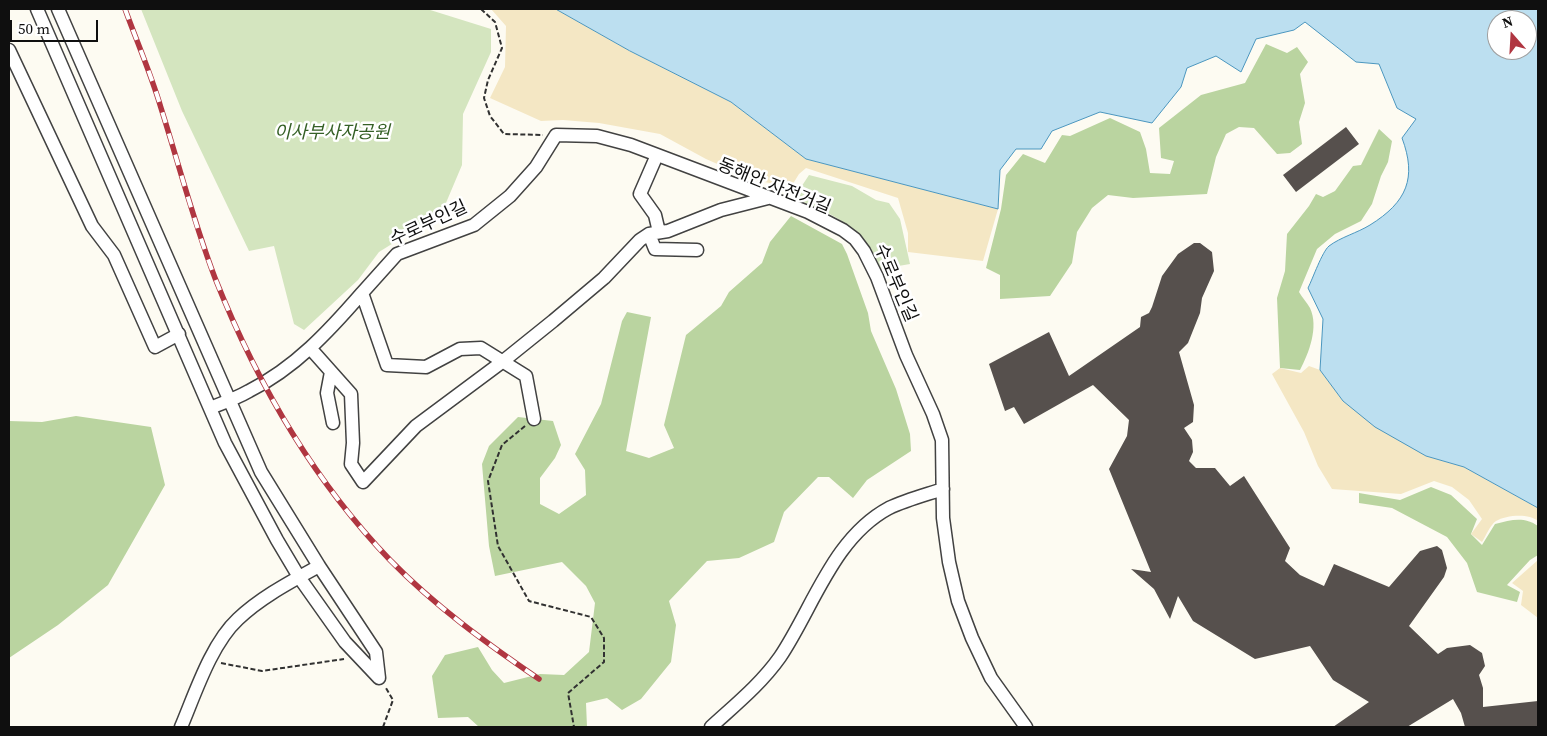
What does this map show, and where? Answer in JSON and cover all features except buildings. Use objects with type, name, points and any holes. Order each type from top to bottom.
[{"type":"street","points":[[37,9],[225,443],[299,577],[345,642],[379,678]]},
{"type":"street","points":[[58,9],[261,472],[319,566],[376,652],[379,678]]},
{"type":"street","points":[[9,50],[92,226],[114,255],[154,347],[179,334]]},
{"type":"street","name":"수로부인길","points":[[210,408],[250,391],[292,364],[327,334],[397,254],[474,225],[510,196],[536,167],[556,135],[597,136],[632,145],[808,212],[855,239],[864,250],[877,277],[906,355],[939,427],[944,452],[943,489],[949,562],[961,610],[991,678],[1026,727]]},
{"type":"street","points":[[657,155],[640,194],[655,214],[655,249],[696,250]]},
{"type":"street","points":[[310,348],[351,394],[353,443],[351,464],[363,482],[416,426],[502,362],[604,278],[630,249],[654,233],[668,231],[721,210],[768,198]]},
{"type":"street","points":[[362,292],[387,365],[426,367],[460,349],[481,348],[526,376],[534,419]]},
{"type":"street","points":[[331,372],[326,393],[333,423]]},
{"type":"street","points":[[711,727],[766,676],[793,635],[835,562],[863,528],[888,509],[943,489]]},
{"type":"street","points":[[180,727],[208,660],[238,619],[299,577],[319,566]]},
{"type":"path","points":[[481,9],[495,22],[502,48],[488,80],[484,98],[490,116],[504,134],[556,135]]},
{"type":"path","points":[[534,419],[502,445],[488,481],[498,546],[528,601],[591,616],[604,638],[604,662],[568,693],[574,727]]},
{"type":"path","points":[[208,660],[262,671],[342,658],[350,662]]},
{"type":"path","points":[[379,678],[393,700],[383,727]]},
{"type":"green space","name":"이사부사자공원","points":[[141,9],[427,9],[491,29],[491,52],[463,114],[462,165],[440,217],[427,222],[379,252],[358,280],[304,330],[294,324],[274,246],[249,251],[182,111]]},
{"type":"green space","points":[[1266,44],[1287,53],[1297,47],[1308,62],[1300,74],[1305,103],[1299,122],[1302,144],[1290,153],[1277,154],[1254,128],[1239,127],[1226,134],[1216,157],[1207,194],[1133,198],[1108,195],[1092,208],[1077,232],[1072,263],[1050,296],[1000,299],[1000,275],[986,268],[1001,209],[1006,175],[1023,154],[1045,163],[1062,135],[1070,136],[1110,118],[1140,132],[1146,149],[1150,173],[1170,174],[1174,161],[1161,158],[1159,128],[1201,95],[1245,83]]},
{"type":"green space","points":[[1379,129],[1392,141],[1388,162],[1381,176],[1372,204],[1361,221],[1335,234],[1317,249],[1299,292],[1313,315],[1312,340],[1300,370],[1280,368],[1277,298],[1285,271],[1287,234],[1316,194],[1323,197],[1335,191],[1353,166],[1361,165]]},
{"type":"green space","points":[[809,175],[852,186],[876,200],[889,203],[900,219],[910,264],[881,269],[864,242],[846,224],[794,198]]},
{"type":"green space","points":[[791,216],[842,244],[868,313],[871,331],[896,389],[910,434],[911,451],[867,480],[853,498],[829,477],[818,477],[784,512],[774,542],[739,558],[707,561],[669,601],[676,625],[671,662],[641,699],[622,710],[607,698],[586,703],[587,727],[479,727],[468,717],[438,718],[432,676],[445,655],[478,647],[492,670],[504,683],[540,674],[564,675],[589,652],[595,603],[586,586],[562,562],[495,576],[489,546],[482,464],[489,446],[518,417],[553,421],[561,445],[555,458],[540,478],[540,504],[559,514],[586,495],[585,470],[575,454],[601,404],[622,321],[627,312],[651,317],[626,451],[649,458],[674,448],[664,425],[686,335],[721,306],[729,292],[762,263],[770,242]]},
{"type":"green space","points":[[76,416],[151,427],[165,485],[108,585],[58,625],[9,658],[9,421],[42,422]]},
{"type":"green space","points":[[1431,487],[1451,495],[1477,519],[1471,534],[1482,545],[1495,524],[1522,520],[1538,526],[1538,555],[1530,560],[1507,585],[1520,592],[1517,602],[1477,592],[1467,563],[1447,537],[1392,508],[1359,503],[1359,493],[1400,500]]},
{"type":"sand","points":[[491,9],[556,9],[630,51],[731,102],[806,159],[998,209],[983,261],[908,252],[908,233],[898,198],[806,168],[799,174],[791,187],[754,180],[706,159],[660,134],[599,123],[563,120],[541,121],[490,98],[505,67],[506,26]]},
{"type":"sand","points":[[1309,366],[1320,370],[1343,401],[1426,456],[1464,467],[1538,508],[1538,521],[1534,518],[1523,516],[1511,516],[1500,519],[1492,525],[1482,542],[1471,534],[1482,519],[1469,500],[1452,487],[1434,481],[1401,494],[1332,489],[1318,466],[1304,432],[1272,374],[1280,368],[1301,373]]},
{"type":"sand","points":[[1538,560],[1538,618],[1521,605],[1523,591],[1512,583]]},
{"type":"water","points":[[556,9],[1538,9],[1538,508],[1464,467],[1426,456],[1375,427],[1343,401],[1320,370],[1323,319],[1308,288],[1329,246],[1370,225],[1393,207],[1400,198],[1408,177],[1409,165],[1402,138],[1416,119],[1397,108],[1379,64],[1356,62],[1305,22],[1294,30],[1256,39],[1241,72],[1216,56],[1187,68],[1181,87],[1152,123],[1100,112],[1052,131],[1041,149],[1016,149],[1000,170],[998,209],[806,159],[731,102],[630,51]]},
{"type":"railway","points":[[125,9],[157,95],[193,215],[215,278],[249,354],[289,428],[336,497],[390,560],[425,593],[462,623],[539,679]]}]
